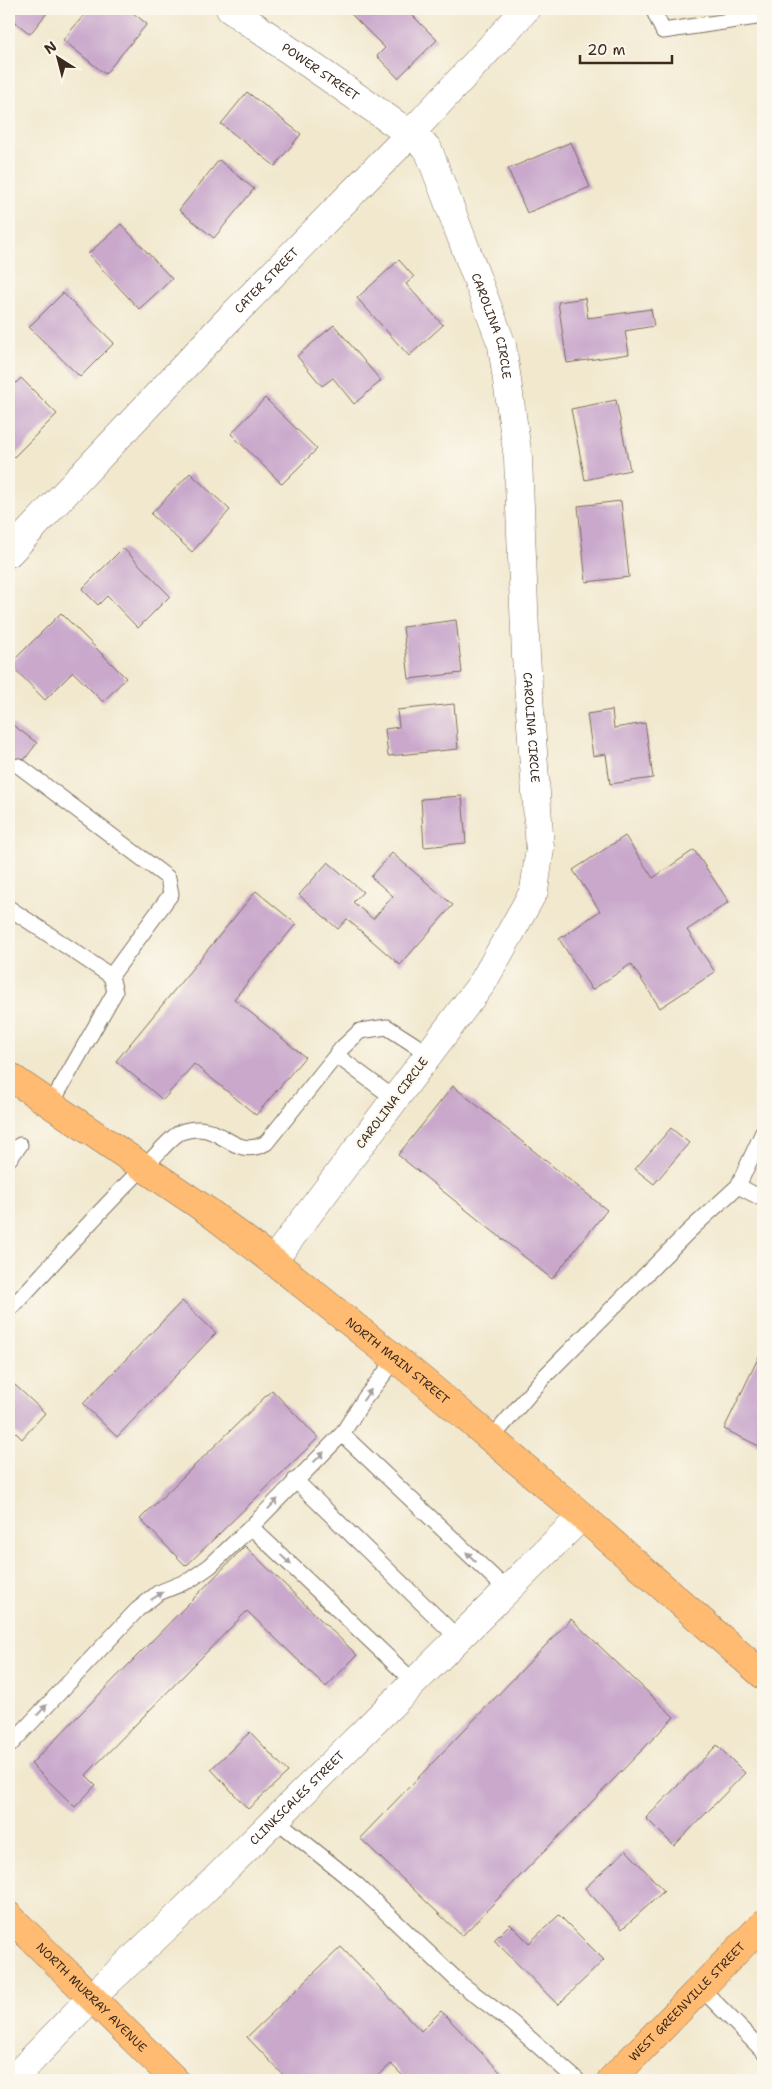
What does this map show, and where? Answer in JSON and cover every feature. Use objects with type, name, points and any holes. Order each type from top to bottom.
[{"type":"main road","name":"NORTH MAIN STREET","points":[[9,1076],[50,1106],[209,1212],[273,1261],[396,1359],[492,1439],[763,1675]]},
{"type":"main road","name":"NORTH MURRAY AVENUE","points":[[9,1916],[175,2080]]},
{"type":"main road","name":"WEST GREENVILLE STREET","points":[[611,2080],[763,1924]]},
{"type":"street","name":"POWER STREET","points":[[230,9],[410,134]]},
{"type":"street","name":"CATER STREET","points":[[15,536],[410,134],[526,9]]},
{"type":"street","name":"CAROLINA CIRCLE","points":[[273,1261],[483,982],[534,891],[540,848],[526,656],[518,458],[502,344],[428,149],[410,134]]},
{"type":"street","name":"CLINKSCALES STREET","points":[[12,2080],[92,1997],[172,1922],[582,1516]]},
{"type":"lane","points":[[652,9],[663,31],[763,16]]},
{"type":"lane","points":[[19,766],[168,878],[171,894],[111,976]]},
{"type":"lane","points":[[9,908],[111,976],[115,992],[50,1106]]},
{"type":"lane","points":[[9,1308],[179,1133],[192,1129],[209,1130],[244,1149],[255,1149],[266,1142],[336,1055],[360,1031],[387,1027],[429,1054]]},
{"type":"lane","points":[[336,1055],[395,1099]]},
{"type":"lane","points":[[492,1439],[544,1377],[682,1238],[738,1186],[763,1132]]},
{"type":"lane","points":[[9,1159],[20,1145]]},
{"type":"lane","points":[[738,1186],[763,1199]]},
{"type":"lane","points":[[9,1746],[137,1610],[158,1593],[190,1580],[210,1566],[251,1527],[342,1434],[365,1398],[396,1359]]},
{"type":"lane","points":[[342,1434],[507,1590]]},
{"type":"lane","points":[[295,1480],[458,1638]]},
{"type":"lane","points":[[251,1527],[414,1682]]},
{"type":"lane","points":[[275,1819],[356,1884],[460,1983],[511,2022],[577,2080]]},
{"type":"lane","points":[[702,1988],[763,2051]]},
{"type":"building","points":[[9,9],[50,9],[30,34],[9,17]]},
{"type":"building","points":[[89,9],[128,9],[147,24],[105,74],[63,40]]},
{"type":"building","points":[[406,9],[437,40],[398,78],[377,56],[385,48],[347,10]]},
{"type":"building","points":[[247,92],[301,134],[275,166],[221,124]]},
{"type":"building","points":[[571,142],[590,187],[527,213],[508,169]]},
{"type":"building","points":[[219,160],[254,189],[214,238],[179,210]]},
{"type":"building","points":[[121,224],[172,279],[139,309],[88,254]]},
{"type":"building","points":[[399,260],[414,277],[406,284],[443,325],[409,356],[357,298]]},
{"type":"building","points":[[63,293],[114,343],[80,377],[29,327]]},
{"type":"building","points":[[585,298],[588,318],[651,309],[654,326],[625,331],[629,354],[567,363],[558,302]]},
{"type":"building","points":[[334,325],[381,381],[354,404],[333,378],[322,386],[297,356]]},
{"type":"building","points":[[21,378],[57,414],[9,462],[9,390]]},
{"type":"building","points":[[265,398],[317,449],[282,484],[231,434]]},
{"type":"building","points":[[616,400],[630,470],[585,480],[571,409]]},
{"type":"building","points":[[190,473],[230,510],[192,552],[151,514]]},
{"type":"building","points":[[621,501],[629,577],[586,582],[578,506]]},
{"type":"building","points":[[123,548],[170,596],[138,628],[107,596],[98,605],[82,589]]},
{"type":"building","points":[[61,613],[126,678],[103,702],[73,672],[45,700],[10,664]]},
{"type":"building","points":[[456,620],[462,673],[409,679],[403,627]]},
{"type":"building","points":[[454,704],[458,749],[388,756],[385,729],[399,727],[397,710]]},
{"type":"building","points":[[612,710],[614,728],[645,723],[653,778],[610,784],[606,754],[593,756],[587,714]]},
{"type":"building","points":[[9,722],[37,743],[9,780]]},
{"type":"building","points":[[462,796],[466,843],[424,847],[421,799]]},
{"type":"building","points":[[625,836],[653,878],[694,850],[729,902],[687,930],[715,972],[660,1008],[631,964],[592,990],[559,939],[600,911],[573,870]]},
{"type":"building","points":[[392,853],[453,905],[400,965],[347,919],[338,929],[299,895],[328,862],[363,892],[353,902],[373,919],[393,896],[371,877]]},
{"type":"building","points":[[256,891],[296,924],[234,999],[305,1057],[256,1115],[194,1064],[163,1100],[116,1061]]},
{"type":"building","points":[[453,1086],[607,1210],[552,1279],[398,1155]]},
{"type":"building","points":[[671,1128],[689,1143],[654,1184],[635,1169]]},
{"type":"building","points":[[182,1301],[216,1333],[117,1437],[83,1404]]},
{"type":"building","points":[[763,1348],[763,1448],[724,1429]]},
{"type":"building","points":[[15,1385],[45,1413],[22,1439],[9,1426],[9,1391]]},
{"type":"building","points":[[272,1390],[318,1438],[186,1566],[140,1519]]},
{"type":"building","points":[[245,1546],[357,1655],[326,1687],[247,1611],[86,1775],[96,1785],[75,1807],[31,1764]]},
{"type":"building","points":[[571,1619],[674,1717],[462,1936],[360,1838]]},
{"type":"building","points":[[250,1732],[288,1772],[248,1809],[211,1769]]},
{"type":"building","points":[[717,1745],[745,1773],[674,1846],[646,1818]]},
{"type":"building","points":[[626,1850],[664,1891],[622,1929],[585,1888]]},
{"type":"building","points":[[559,1915],[604,1960],[558,2005],[494,1940],[510,1924],[529,1943]]},
{"type":"building","points":[[341,1947],[421,2031],[441,2011],[508,2080],[407,2080],[391,2064],[374,2080],[288,2080],[247,2037]]}]
